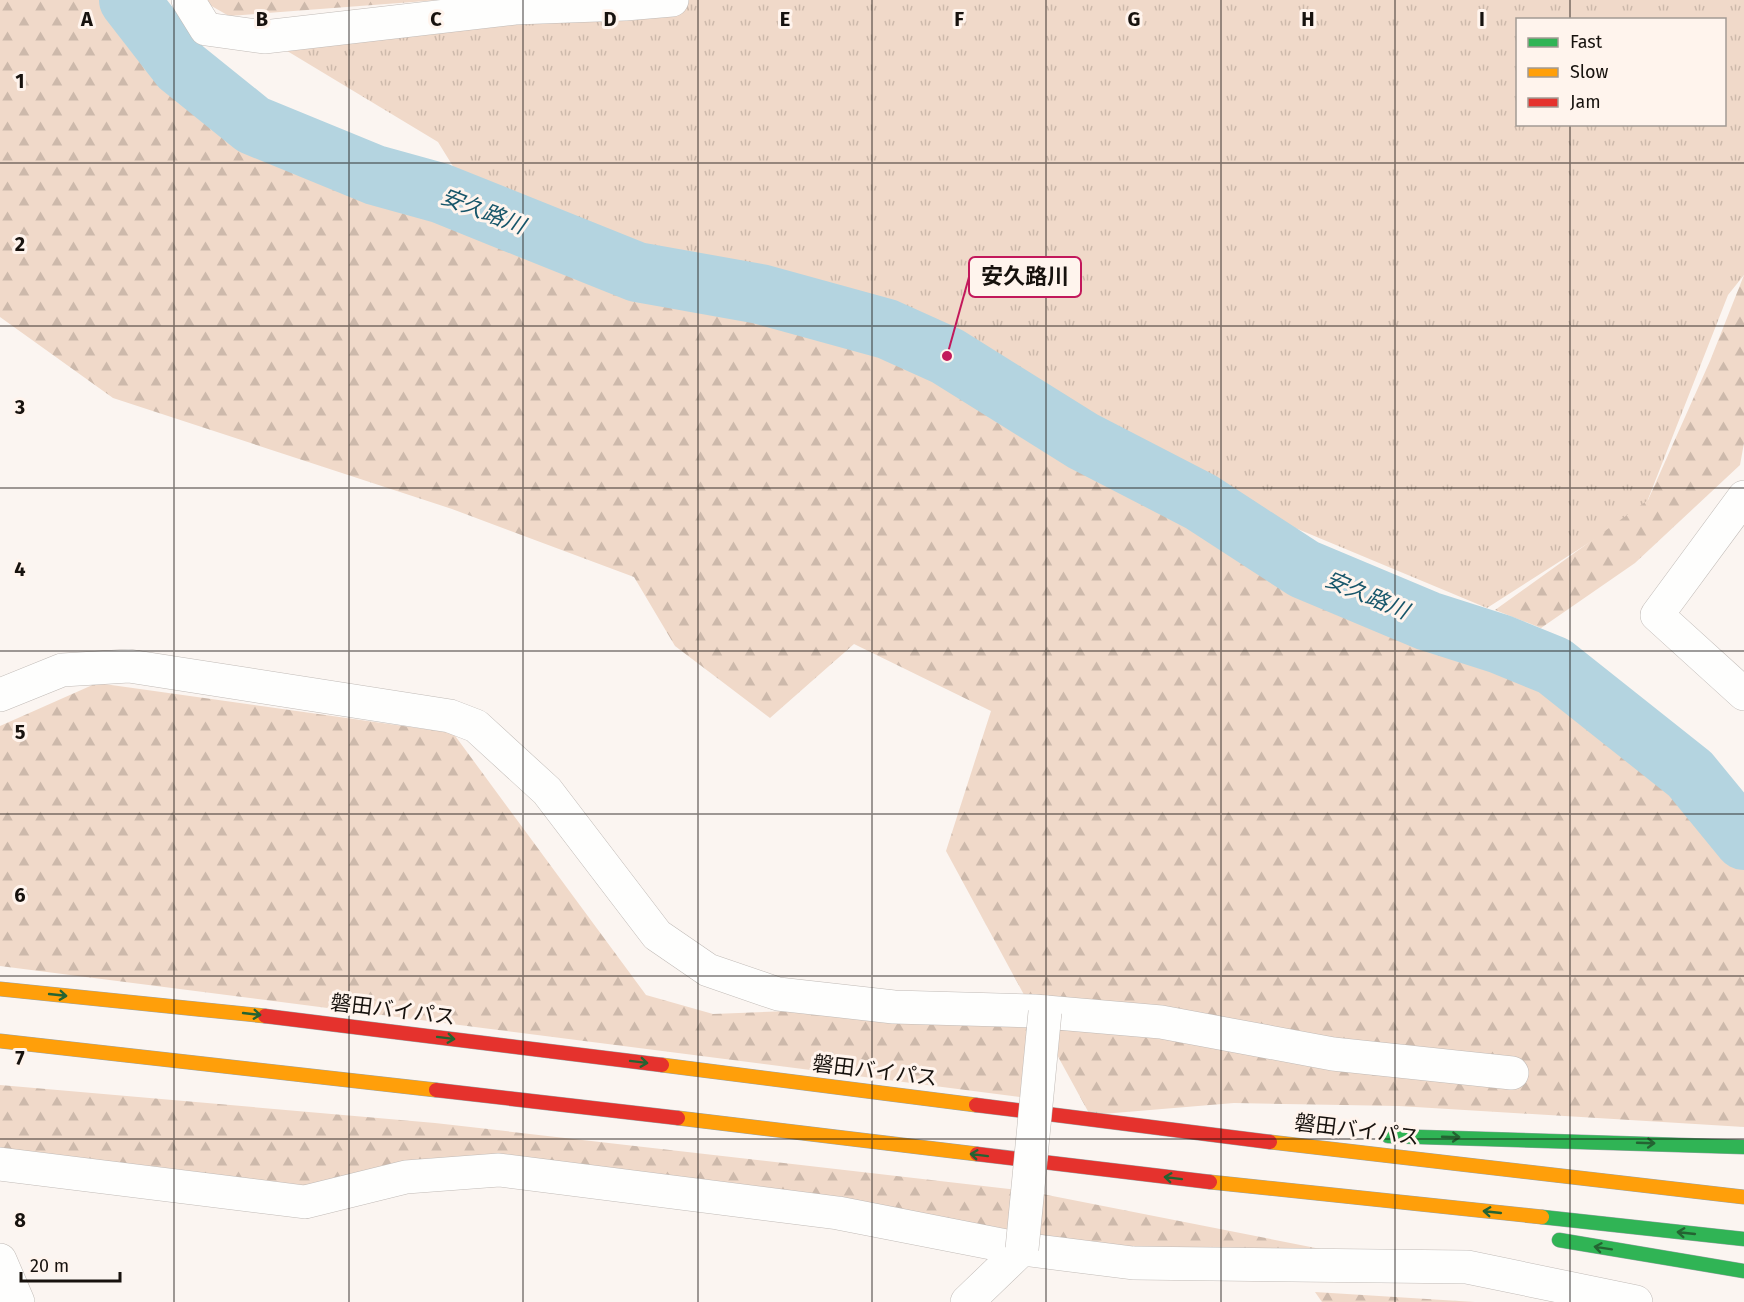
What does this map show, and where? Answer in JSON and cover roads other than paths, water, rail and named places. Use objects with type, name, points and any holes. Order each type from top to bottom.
[{"type":"highway","name":"磐田バイパス","points":[[0,989],[279,1017],[1204,1134],[1744,1197]]},
{"type":"highway","points":[[0,1041],[292,1072],[1200,1181],[1744,1239]]},
{"type":"highway","points":[[1204,1134],[1330,1136]]},
{"type":"highway","points":[[1376,1136],[1744,1146]]},
{"type":"highway","points":[[1200,1181],[1425,1218]]},
{"type":"highway","points":[[1543,1238],[1744,1271]]},
{"type":"street","points":[[188,0],[206,29],[264,37],[515,8],[672,0]]},
{"type":"street","points":[[1744,497],[1657,615],[1744,694]]},
{"type":"street","points":[[0,695],[62,670],[129,666],[450,717],[476,726],[547,791],[657,935],[708,970],[778,994],[894,1007],[1045,1012],[1161,1022],[1333,1054],[1512,1073]]},
{"type":"street","points":[[967,1302],[1022,1249],[1045,1012]]},
{"type":"street","points":[[0,1164],[305,1202],[406,1177],[499,1170],[838,1213],[1022,1249],[1133,1263],[1467,1267],[1515,1290],[1636,1302]]},
{"type":"street","points":[[0,1260],[18,1302]]},
{"type":"waterway","name":"安久路川","points":[[129,0],[181,67],[253,125],[375,175],[440,193],[637,272],[760,294],[887,329],[947,356],[1083,441],[1201,502],[1304,569],[1428,621],[1500,644],[1554,666],[1690,774],[1744,840]]},
{"type":"place","name":"安久路川","points":[[947,356]]}]
